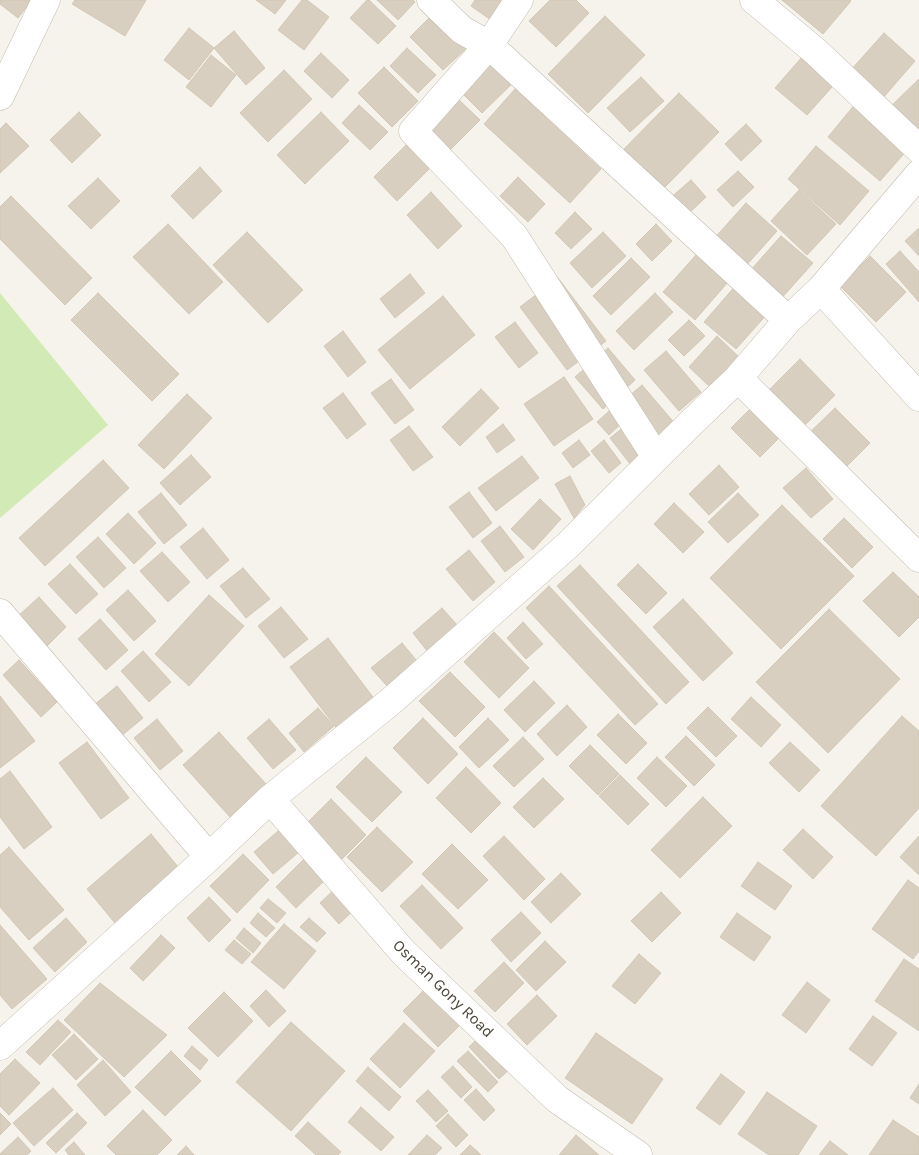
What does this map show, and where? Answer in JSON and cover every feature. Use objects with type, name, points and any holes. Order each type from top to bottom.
[{"type":"street","points":[[0,96],[46,0]]},
{"type":"street","points":[[431,0],[462,30],[489,45],[788,320]]},
{"type":"street","points":[[519,0],[489,45],[413,131],[514,236],[656,457]]},
{"type":"street","points":[[754,0],[815,51],[919,149]]},
{"type":"street","points":[[0,1046],[209,857],[270,798],[390,702],[568,545],[691,422],[738,378],[788,320],[821,289],[919,174]]},
{"type":"street","points":[[821,289],[919,397]]},
{"type":"street","points":[[738,378],[919,558]]},
{"type":"street","points":[[0,613],[209,857]]},
{"type":"street","name":"Osman Gony Road","points":[[270,798],[404,953],[557,1099],[638,1155]]},
{"type":"green space","points":[[0,293],[108,425],[0,518]]},
{"type":"building","points":[[0,0],[32,0],[18,18],[0,4]]},
{"type":"building","points":[[75,0],[146,0],[125,36],[72,4]]},
{"type":"building","points":[[256,0],[286,0],[275,14]]},
{"type":"building","points":[[302,0],[307,0],[329,17],[304,50],[278,30]]},
{"type":"building","points":[[367,0],[396,26],[378,44],[350,18]]},
{"type":"building","points":[[377,0],[413,0],[415,2],[398,20]]},
{"type":"building","points":[[475,0],[520,0],[501,27],[471,6]]},
{"type":"building","points":[[550,0],[576,0],[589,13],[556,47],[529,21]]},
{"type":"building","points":[[782,0],[850,0],[851,1],[823,34]]},
{"type":"building","points":[[436,11],[470,45],[443,70],[410,37]]},
{"type":"building","points":[[605,16],[645,55],[588,113],[548,74]]},
{"type":"building","points":[[189,28],[214,48],[189,80],[164,60]]},
{"type":"building","points":[[234,31],[265,68],[246,85],[214,48]]},
{"type":"building","points":[[884,33],[915,61],[882,99],[850,71]]},
{"type":"building","points":[[407,48],[436,75],[418,93],[390,66]]},
{"type":"building","points":[[809,49],[840,78],[807,115],[775,88]]},
{"type":"building","points":[[321,53],[349,80],[332,98],[304,71]]},
{"type":"building","points":[[211,55],[236,75],[211,107],[186,87]]},
{"type":"building","points":[[491,58],[515,81],[482,113],[459,90]]},
{"type":"building","points":[[384,67],[418,101],[392,127],[358,93]]},
{"type":"building","points":[[284,70],[312,99],[268,142],[240,113]]},
{"type":"building","points":[[641,77],[664,101],[630,132],[607,108]]},
{"type":"building","points":[[919,79],[919,138],[889,108]]},
{"type":"building","points":[[515,89],[601,169],[570,203],[484,124]]},
{"type":"building","points":[[679,93],[719,132],[662,190],[622,151]]},
{"type":"building","points":[[456,97],[480,120],[447,153],[424,129]]},
{"type":"building","points":[[856,103],[909,148],[880,181],[828,137]]},
{"type":"building","points":[[359,105],[388,132],[370,150],[342,123]]},
{"type":"building","points":[[79,112],[101,135],[72,163],[50,140]]},
{"type":"building","points":[[321,112],[349,141],[305,184],[277,155]]},
{"type":"building","points":[[6,123],[29,146],[0,173],[0,129]]},
{"type":"building","points":[[746,124],[762,141],[741,161],[725,144]]},
{"type":"building","points":[[406,145],[429,169],[397,201],[374,177]]},
{"type":"building","points":[[816,146],[869,191],[840,225],[788,179]]},
{"type":"building","points":[[200,167],[222,191],[193,219],[171,196]]},
{"type":"building","points":[[738,171],[754,187],[733,207],[717,190]]},
{"type":"building","points":[[518,177],[545,204],[528,222],[500,196]]},
{"type":"building","points":[[98,178],[120,201],[91,229],[68,206]]},
{"type":"building","points":[[691,180],[706,197],[685,217],[669,199]]},
{"type":"building","points":[[799,190],[836,224],[807,255],[771,221]]},
{"type":"building","points":[[431,192],[462,226],[438,249],[407,215]]},
{"type":"building","points":[[11,196],[92,278],[65,305],[0,239],[0,207]]},
{"type":"building","points":[[746,203],[777,231],[743,269],[712,241]]},
{"type":"building","points":[[575,212],[592,229],[571,249],[555,233]]},
{"type":"building","points":[[168,224],[223,282],[189,314],[133,257]]},
{"type":"building","points":[[656,224],[672,241],[652,261],[636,244]]},
{"type":"building","points":[[919,228],[919,256],[905,241]]},
{"type":"building","points":[[247,232],[303,290],[268,323],[213,265]]},
{"type":"building","points":[[603,232],[626,256],[592,288],[570,263]]},
{"type":"building","points":[[781,236],[813,263],[779,301],[748,273]]},
{"type":"building","points":[[900,251],[919,272],[919,302],[886,264]]},
{"type":"building","points":[[696,255],[728,282],[695,320],[663,292]]},
{"type":"building","points":[[870,256],[906,292],[876,322],[840,286]]},
{"type":"building","points":[[631,258],[650,277],[611,315],[593,296]]},
{"type":"building","points":[[410,274],[425,293],[395,318],[380,299]]},
{"type":"building","points":[[558,278],[606,341],[567,370],[520,307]]},
{"type":"building","points":[[737,284],[769,312],[736,349],[704,322]]},
{"type":"building","points":[[98,293],[179,374],[152,401],[71,320]]},
{"type":"building","points":[[655,293],[673,312],[634,350],[616,331]]},
{"type":"building","points":[[443,296],[475,335],[410,389],[378,350]]},
{"type":"building","points":[[689,320],[705,336],[684,356],[668,340]]},
{"type":"building","points":[[515,322],[538,353],[519,368],[495,337]]},
{"type":"building","points":[[343,331],[366,362],[348,377],[324,346]]},
{"type":"building","points":[[717,336],[739,357],[710,387],[689,367]]},
{"type":"building","points":[[608,348],[635,380],[603,409],[575,377]]},
{"type":"building","points":[[666,351],[701,392],[679,411],[644,370]]},
{"type":"building","points":[[800,359],[835,395],[805,425],[770,389]]},
{"type":"building","points":[[564,377],[593,419],[554,446],[524,404]]},
{"type":"building","points":[[391,379],[414,410],[395,424],[371,393]]},
{"type":"building","points":[[642,385],[677,426],[655,445],[620,404]]},
{"type":"building","points":[[481,389],[499,408],[460,446],[442,427]]},
{"type":"building","points":[[343,393],[366,424],[347,439],[323,408]]},
{"type":"building","points":[[187,394],[212,418],[164,469],[138,445]]},
{"type":"building","points":[[617,404],[628,417],[609,435],[597,422]]},
{"type":"building","points":[[752,407],[781,436],[760,457],[731,428]]},
{"type":"building","points":[[835,408],[870,443],[840,473],[805,437]]},
{"type":"building","points":[[629,423],[653,454],[634,469],[610,438]]},
{"type":"building","points":[[503,424],[515,440],[497,453],[486,437]]},
{"type":"building","points":[[409,426],[433,457],[413,471],[390,440]]},
{"type":"building","points":[[579,440],[590,455],[573,468],[562,453]]},
{"type":"building","points":[[604,440],[621,463],[609,473],[591,451]]},
{"type":"building","points":[[191,455],[211,477],[180,505],[160,483]]},
{"type":"building","points":[[522,456],[539,478],[496,511],[478,488]]},
{"type":"building","points":[[103,460],[129,488],[45,566],[19,538]]},
{"type":"building","points":[[719,465],[739,487],[709,515],[689,494]]},
{"type":"building","points":[[806,468],[833,499],[811,518],[783,488]]},
{"type":"building","points":[[570,476],[585,505],[574,518],[555,484]]},
{"type":"building","points":[[469,492],[492,523],[473,538],[449,507]]},
{"type":"building","points":[[161,493],[187,525],[164,544],[138,512]]},
{"type":"building","points":[[738,493],[759,515],[728,543],[708,522]]},
{"type":"building","points":[[540,499],[561,519],[533,550],[511,529]]},
{"type":"building","points":[[674,503],[704,532],[683,553],[654,524]]},
{"type":"building","points":[[782,505],[854,576],[781,649],[710,578]]},
{"type":"building","points":[[128,513],[156,543],[134,564],[106,534]]},
{"type":"building","points":[[844,518],[873,547],[852,568],[823,539]]},
{"type":"building","points":[[500,526],[524,557],[505,572],[481,541]]},
{"type":"building","points":[[203,528],[229,560],[207,579],[180,547]]},
{"type":"building","points":[[98,537],[126,568],[104,588],[76,557]]},
{"type":"building","points":[[469,550],[495,582],[473,601],[446,569]]},
{"type":"building","points":[[162,552],[190,582],[168,602],[140,571]]},
{"type":"building","points":[[70,564],[98,594],[76,614],[48,584]]},
{"type":"building","points":[[638,564],[667,593],[646,614],[617,585]]},
{"type":"building","points":[[580,565],[689,682],[666,704],[557,586]]},
{"type":"building","points":[[243,568],[270,599],[246,618],[220,586]]},
{"type":"building","points":[[893,572],[919,597],[919,617],[899,637],[863,601]]},
{"type":"building","points":[[549,586],[658,704],[635,725],[526,608]]},
{"type":"building","points":[[128,590],[156,621],[134,641],[106,610]]},
{"type":"building","points":[[209,595],[244,626],[189,686],[155,654]]},
{"type":"building","points":[[39,597],[66,627],[45,648],[17,617]]},
{"type":"building","points":[[683,599],[733,653],[703,681],[653,627]]},
{"type":"building","points":[[281,607],[308,639],[284,658],[258,626]]},
{"type":"building","points":[[442,608],[458,626],[428,652],[413,633]]},
{"type":"building","points":[[829,609],[900,679],[828,753],[756,682]]},
{"type":"building","points":[[100,619],[128,650],[106,670],[78,639]]},
{"type":"building","points":[[523,622],[543,644],[526,659],[507,638]]},
{"type":"building","points":[[494,632],[529,668],[499,698],[464,662]]},
{"type":"building","points":[[328,638],[376,701],[338,730],[290,667]]},
{"type":"building","points":[[402,643],[417,661],[387,686],[371,668]]},
{"type":"building","points":[[143,651],[171,682],[149,702],[121,671]]},
{"type":"building","points":[[19,660],[57,702],[41,717],[3,675]]},
{"type":"building","points":[[450,672],[485,707],[455,737],[419,701]]},
{"type":"building","points":[[534,681],[555,703],[525,732],[504,710]]},
{"type":"building","points":[[117,686],[143,718],[120,737],[94,705]]},
{"type":"building","points":[[0,696],[35,741],[0,768]]},
{"type":"building","points":[[751,697],[781,725],[761,747],[731,719]]},
{"type":"building","points":[[567,705],[587,727],[557,756],[537,734]]},
{"type":"building","points":[[708,707],[737,736],[716,757],[687,728]]},
{"type":"building","points":[[318,708],[334,726],[304,752],[289,733]]},
{"type":"building","points":[[618,714],[647,743],[626,764],[597,735]]},
{"type":"building","points":[[902,716],[919,731],[919,808],[876,856],[821,806]]},
{"type":"building","points":[[423,718],[458,754],[428,784],[393,748]]},
{"type":"building","points":[[488,718],[509,740],[479,768],[459,747]]},
{"type":"building","points":[[157,719],[183,751],[160,770],[134,738]]},
{"type":"building","points":[[269,719],[296,750],[273,769],[247,738]]},
{"type":"building","points":[[219,732],[266,784],[230,817],[183,765]]},
{"type":"building","points":[[686,736],[715,765],[694,786],[665,757]]},
{"type":"building","points":[[523,737],[544,759],[514,787],[493,766]]},
{"type":"building","points":[[87,742],[129,798],[101,819],[59,763]]},
{"type":"building","points":[[790,742],[820,770],[799,792],[769,763]]},
{"type":"building","points":[[590,745],[619,774],[598,795],[569,766]]},
{"type":"building","points":[[366,757],[402,792],[372,822],[336,787]]},
{"type":"building","points":[[657,757],[687,786],[666,807],[637,778]]},
{"type":"building","points":[[466,767],[501,803],[471,833],[436,798]]},
{"type":"building","points":[[10,771],[52,827],[24,849],[0,817],[0,779]]},
{"type":"building","points":[[620,775],[649,804],[628,825],[599,796]]},
{"type":"building","points":[[543,778],[564,799],[534,828],[513,807]]},
{"type":"building","points":[[703,797],[732,826],[680,878],[651,850]]},
{"type":"building","points":[[331,799],[366,835],[336,865],[301,829]]},
{"type":"building","points":[[285,825],[305,847],[273,874],[254,852]]},
{"type":"building","points":[[377,827],[413,862],[382,892],[347,857]]},
{"type":"building","points":[[803,829],[833,857],[813,879],[783,850]]},
{"type":"building","points":[[151,834],[184,874],[119,928],[87,889]]},
{"type":"building","points":[[504,836],[545,879],[524,900],[483,856]]},
{"type":"building","points":[[919,836],[919,875],[900,857]]},
{"type":"building","points":[[452,844],[488,880],[458,909],[422,874]]},
{"type":"building","points":[[9,847],[64,910],[29,940],[0,907],[0,855]]},
{"type":"building","points":[[243,854],[269,880],[237,913],[210,886]]},
{"type":"building","points":[[305,858],[326,879],[296,908],[276,887]]},
{"type":"building","points":[[758,862],[792,886],[775,910],[741,886]]},
{"type":"building","points":[[561,873],[581,894],[551,923],[531,902]]},
{"type":"building","points":[[908,880],[919,888],[919,951],[913,959],[872,929]]},
{"type":"building","points":[[422,885],[463,928],[441,949],[400,906]]},
{"type":"building","points":[[336,888],[356,908],[339,924],[320,903]]},
{"type":"building","points":[[661,892],[681,913],[652,942],[631,921]]},
{"type":"building","points":[[209,897],[231,920],[209,942],[187,918]]},
{"type":"building","points":[[268,899],[286,913],[277,923],[260,908]]},
{"type":"building","points":[[521,912],[541,933],[511,962],[491,940]]},
{"type":"building","points":[[258,913],[275,928],[266,937],[250,923]]},
{"type":"building","points":[[737,913],[771,937],[754,961],[720,937]]},
{"type":"building","points":[[66,918],[87,942],[55,972],[33,948]]},
{"type":"building","points":[[309,918],[326,933],[317,942],[300,927]]},
{"type":"building","points":[[284,924],[316,951],[284,989],[251,962]]},
{"type":"building","points":[[0,925],[47,979],[12,1009],[0,995]]},
{"type":"building","points":[[244,928],[261,943],[253,953],[236,938]]},
{"type":"building","points":[[161,935],[175,948],[143,981],[130,968]]},
{"type":"building","points":[[234,940],[251,954],[242,964],[225,950]]},
{"type":"building","points":[[545,941],[566,962],[536,991],[516,970]]},
{"type":"building","points":[[639,954],[661,973],[635,1004],[612,986]]},
{"type":"building","points":[[904,959],[919,969],[919,1031],[875,1001]]},
{"type":"building","points":[[504,962],[524,983],[495,1012],[474,991]]},
{"type":"building","points":[[433,981],[468,1017],[438,1047],[403,1011]]},
{"type":"building","points":[[807,982],[830,1000],[806,1033],[782,1015]]},
{"type":"building","points":[[100,983],[167,1035],[124,1077],[64,1020]]},
{"type":"building","points":[[266,990],[286,1011],[269,1027],[250,1006]]},
{"type":"building","points":[[224,992],[253,1021],[218,1057],[188,1028]]},
{"type":"building","points":[[537,995],[557,1016],[527,1045],[507,1024]]},
{"type":"building","points":[[873,1016],[897,1033],[872,1066],[849,1049]]},
{"type":"building","points":[[58,1020],[71,1032],[40,1065],[26,1052]]},
{"type":"building","points":[[291,1022],[345,1071],[291,1131],[236,1082]]},
{"type":"building","points":[[404,1023],[435,1051],[400,1088],[370,1059]]},
{"type":"building","points":[[596,1033],[663,1079],[632,1124],[565,1078]]},
{"type":"building","points":[[74,1034],[98,1059],[76,1080],[52,1055]]},
{"type":"building","points":[[482,1034],[513,1066],[499,1079],[469,1047]]},
{"type":"building","points":[[192,1046],[208,1060],[200,1070],[184,1056]]},
{"type":"building","points":[[171,1051],[201,1081],[165,1116],[135,1087]]},
{"type":"building","points":[[468,1051],[498,1082],[488,1092],[457,1061]]},
{"type":"building","points":[[15,1059],[40,1083],[9,1115],[0,1106],[0,1074]]},
{"type":"building","points":[[103,1060],[131,1092],[105,1116],[77,1085]]},
{"type":"building","points":[[453,1066],[472,1087],[461,1098],[441,1077]]},
{"type":"building","points":[[368,1067],[401,1097],[389,1111],[356,1081]]},
{"type":"building","points":[[721,1074],[745,1092],[720,1125],[696,1108]]},
{"type":"building","points":[[919,1084],[919,1104],[910,1098]]},
{"type":"building","points":[[53,1088],[73,1110],[34,1146],[13,1123]]},
{"type":"building","points":[[476,1089],[495,1110],[484,1121],[464,1100]]},
{"type":"building","points":[[428,1090],[448,1111],[436,1122],[416,1101]]},
{"type":"building","points":[[767,1092],[817,1126],[798,1155],[769,1155],[738,1134]]},
{"type":"building","points":[[361,1107],[394,1137],[381,1151],[348,1122]]},
{"type":"building","points":[[143,1110],[172,1140],[157,1155],[116,1155],[107,1146]]},
{"type":"building","points":[[0,1113],[11,1124],[0,1135]]},
{"type":"building","points":[[77,1113],[87,1123],[56,1153],[46,1143]]},
{"type":"building","points":[[448,1114],[468,1135],[456,1147],[436,1126]]},
{"type":"building","points":[[893,1120],[919,1137],[919,1155],[869,1155]]},
{"type":"building","points":[[308,1122],[341,1152],[338,1155],[316,1155],[295,1136]]},
{"type":"building","points":[[427,1135],[442,1148],[435,1155],[408,1155]]},
{"type":"building","points":[[576,1135],[599,1155],[559,1155]]},
{"type":"building","points":[[18,1137],[31,1151],[27,1155],[0,1155],[0,1154]]},
{"type":"building","points":[[830,1141],[848,1155],[819,1155]]},
{"type":"building","points":[[74,1142],[85,1155],[69,1155],[65,1150]]},
{"type":"building","points":[[470,1145],[477,1151],[481,1155],[460,1155]]},
{"type":"building","points":[[186,1146],[194,1155],[177,1155]]}]
